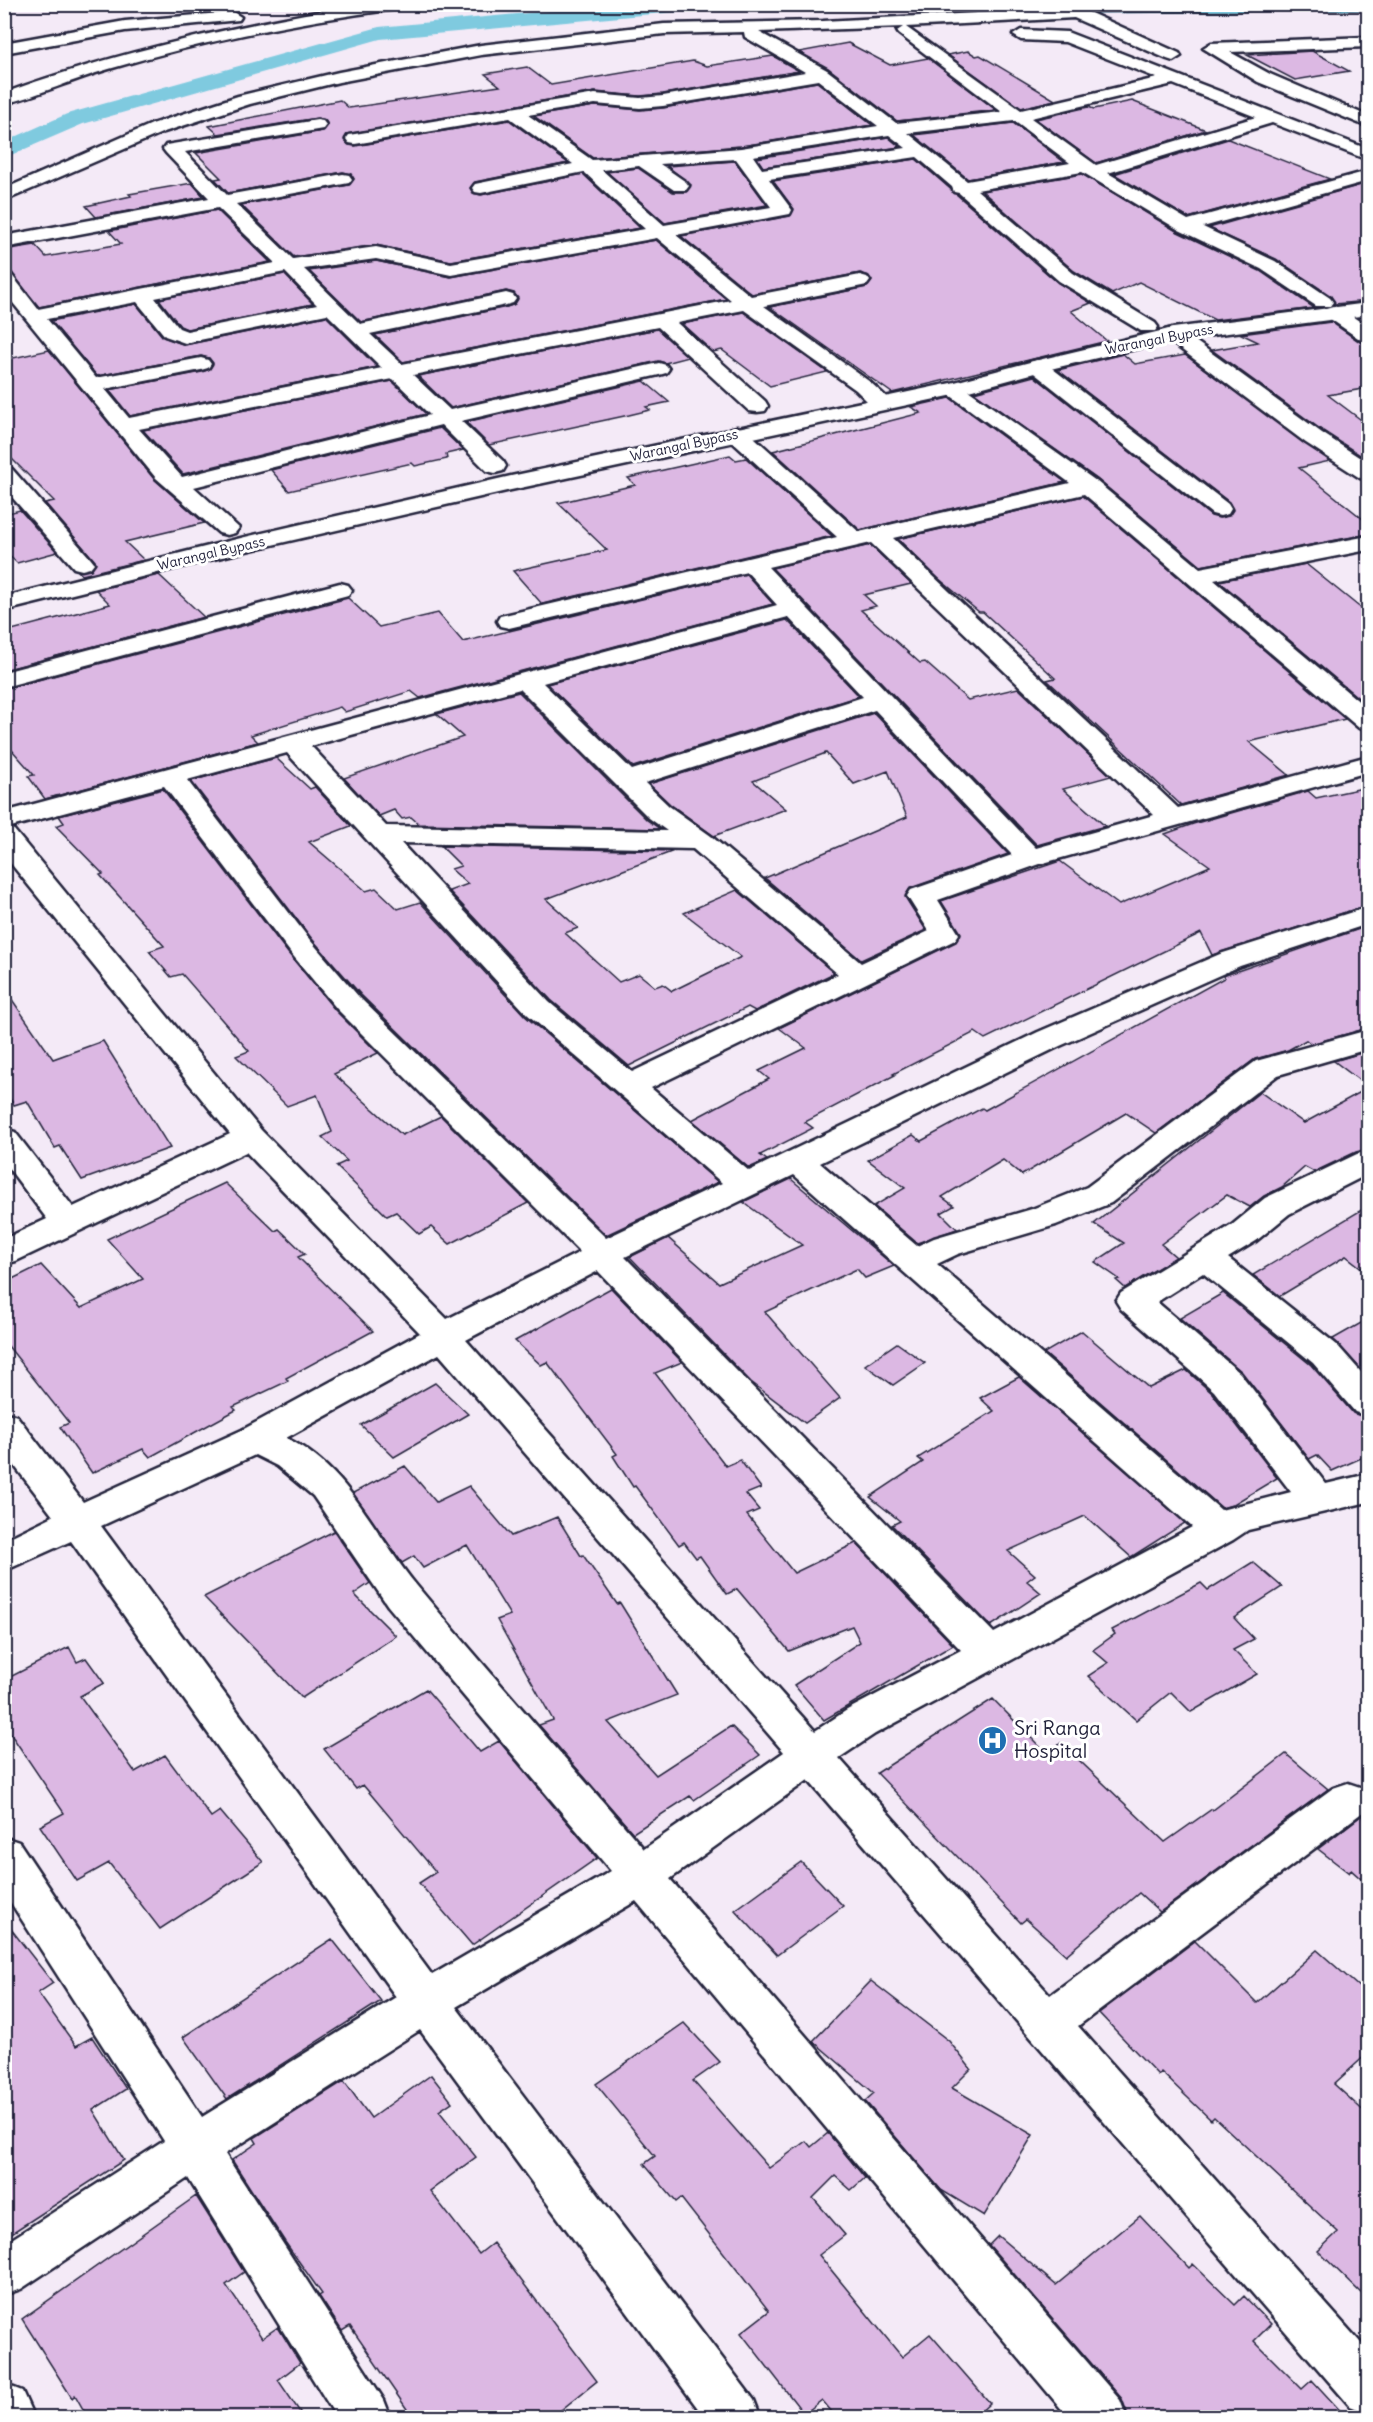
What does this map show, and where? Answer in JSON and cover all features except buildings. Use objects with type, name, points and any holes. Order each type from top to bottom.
[{"type":"street","points":[[4,99],[104,65],[208,39],[359,9],[396,4]]},
{"type":"street","points":[[1056,4],[1185,62]]},
{"type":"street","points":[[4,48],[125,26],[243,13],[300,21]]},
{"type":"street","points":[[4,196],[158,128],[244,100],[339,77],[481,50],[664,29],[823,26],[1078,13]]},
{"type":"street","points":[[904,31],[1089,169],[1186,226],[1269,265],[1368,336]]},
{"type":"street","points":[[301,97],[454,67],[638,40],[751,34],[904,31],[986,34]]},
{"type":"street","points":[[751,34],[821,74],[921,152],[960,188],[1066,277],[1148,327]]},
{"type":"street","points":[[1009,35],[1068,37],[1368,155]]},
{"type":"street","points":[[1368,42],[1211,48],[1264,78],[1368,122]]},
{"type":"street","points":[[355,139],[595,99],[640,103],[663,101],[821,74]]},
{"type":"street","points":[[481,188],[588,166],[741,153],[893,129],[1016,116],[1174,80]]},
{"type":"street","points":[[1239,87],[1368,145]]},
{"type":"street","points":[[1314,121],[1368,107]]},
{"type":"street","points":[[513,112],[588,166],[634,210],[747,303],[863,386],[884,392]]},
{"type":"street","points":[[960,188],[1089,169],[1275,117]]},
{"type":"street","points":[[317,125],[172,149],[395,372],[495,466]]},
{"type":"street","points":[[756,175],[921,152]]},
{"type":"street","points":[[33,316],[288,266],[376,252],[451,269],[783,210],[741,153]]},
{"type":"street","points":[[642,160],[680,186]]},
{"type":"street","points":[[1186,226],[1368,176]]},
{"type":"street","points":[[4,242],[343,179]]},
{"type":"street","points":[[4,278],[164,473],[227,528]]},
{"type":"street","points":[[124,425],[860,281]]},
{"type":"street","points":[[142,295],[172,332],[185,337],[330,308]]},
{"type":"street","points":[[354,331],[506,299]]},
{"type":"street","points":[[931,373],[1148,327],[1328,307],[1368,299]]},
{"type":"street","name":"Warangal Bypass","points":[[4,604],[326,526],[736,422],[884,392],[954,389],[1036,366],[1173,334],[1328,307],[1368,309]]},
{"type":"street","points":[[662,320],[757,406]]},
{"type":"street","points":[[1173,334],[1314,438],[1368,473]]},
{"type":"street","points":[[91,385],[201,364]]},
{"type":"street","points":[[1036,366],[1220,509]]},
{"type":"street","points":[[177,485],[444,418],[659,369]]},
{"type":"street","points":[[839,390],[863,386]]},
{"type":"street","points":[[954,389],[1088,486],[1368,722]]},
{"type":"street","points":[[781,402],[757,406],[736,422],[1174,819]]},
{"type":"street","points":[[138,549],[529,458]]},
{"type":"street","points":[[4,474],[71,565],[104,557]]},
{"type":"street","points":[[509,621],[1088,486]]},
{"type":"street","points":[[1195,576],[1368,543]]},
{"type":"street","points":[[752,564],[1030,858]]},
{"type":"street","points":[[4,680],[340,590]]},
{"type":"street","points":[[4,821],[793,608]]},
{"type":"street","points":[[524,679],[659,812],[701,842],[858,976]]},
{"type":"street","points":[[627,780],[881,700]]},
{"type":"street","points":[[292,742],[538,1008],[744,1184]]},
{"type":"street","points":[[629,1086],[945,934],[921,896],[1030,858],[1368,764]]},
{"type":"street","points":[[170,776],[300,946],[348,1003],[602,1254],[989,1653]]},
{"type":"street","points":[[378,834],[672,839],[701,842]]},
{"type":"street","points":[[4,836],[250,1137],[443,1336],[1368,2388]]},
{"type":"street","points":[[4,1557],[255,1439],[365,1377],[602,1254],[1049,1039],[1230,960],[1368,915]]},
{"type":"street","points":[[912,1262],[946,1246],[1044,1217],[1099,1195],[1267,1068],[1368,1039]]},
{"type":"street","points":[[4,1253],[250,1137]]},
{"type":"street","points":[[4,1139],[68,1223]]},
{"type":"street","points":[[798,1161],[1220,1530]]},
{"type":"street","points":[[1318,1500],[1227,1382],[1133,1301],[1244,1233],[1277,1206],[1364,1170]]},
{"type":"street","points":[[1205,1257],[1325,1354],[1368,1403]]},
{"type":"street","points":[[4,1425],[77,1521],[426,2002],[736,2418]]},
{"type":"street","points":[[255,1439],[290,1456],[326,1486],[402,1595],[1101,2418]]},
{"type":"street","points":[[4,2272],[195,2147],[426,2002],[640,1876],[861,1722],[1220,1530],[1237,1518],[1368,1488]]},
{"type":"street","points":[[1047,2023],[1348,1800]]},
{"type":"street","points":[[4,1855],[195,2147],[366,2418]]},
{"type":"street","points":[[4,2409],[9,2418]]},
{"type":"water","points":[[1368,4],[1368,10],[1078,13],[1059,5]]},
{"type":"waterway","points":[[4,151],[75,119],[379,33],[696,4]]},
{"type":"place","name":"Sri Ranga Hospital","points":[[993,1740]]}]
